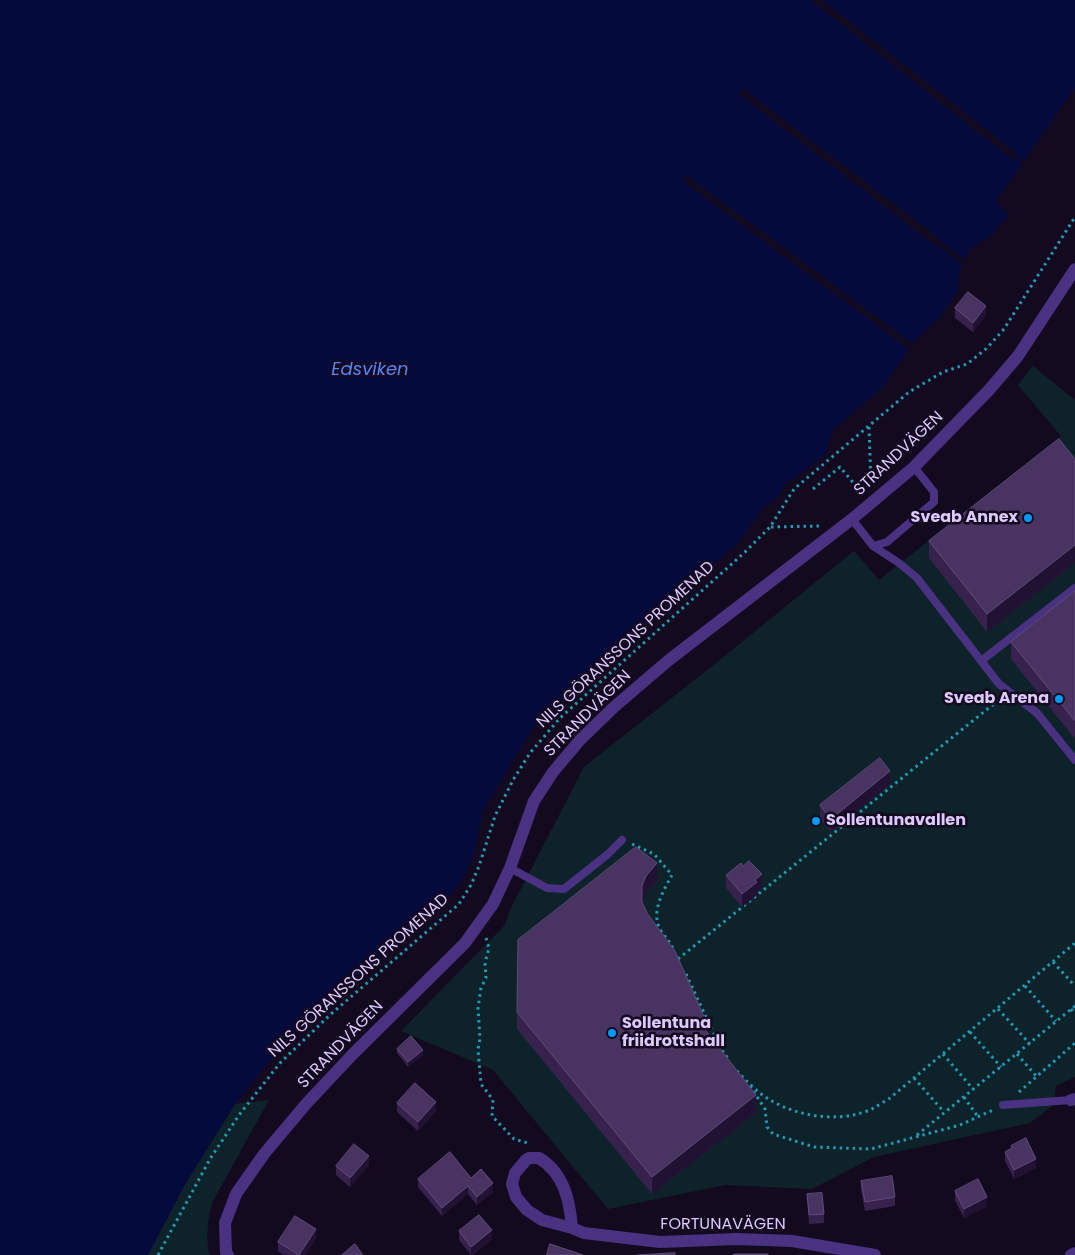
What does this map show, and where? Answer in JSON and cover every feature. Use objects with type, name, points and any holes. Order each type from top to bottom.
[{"type":"street","name":"STRANDVÄGEN","points":[[228,1255],[226,1252],[225,1223],[236,1194],[264,1154],[306,1104],[352,1055],[465,944],[493,904],[510,868],[534,801],[553,772],[580,740],[614,707],[669,660],[852,519],[914,467],[989,390],[1018,356],[1075,269]]},
{"type":"street","name":"FORTUNAVÄGEN","points":[[544,1161],[539,1158],[529,1158],[520,1166],[513,1178],[513,1190],[521,1204],[534,1216],[584,1233],[660,1242],[737,1239],[792,1242],[875,1255]]},
{"type":"street","points":[[544,1161],[556,1174],[565,1190],[571,1211],[572,1228]]},
{"type":"street","points":[[1070,1255],[1075,1253]]},
{"type":"lane","points":[[874,546],[887,542],[934,502],[934,492],[914,467]]},
{"type":"lane","points":[[852,519],[874,546],[917,578],[999,684],[1037,713],[1075,760]]},
{"type":"lane","points":[[981,661],[1075,588]]},
{"type":"lane","points":[[510,868],[547,888],[564,889],[608,854],[622,840]]},
{"type":"lane","points":[[1003,1105],[1073,1100]]},
{"type":"path","name":"NILS GÖRANSSONS PROMENAD","points":[[158,1255],[210,1159],[238,1115],[280,1062],[331,1014],[459,904],[471,885],[479,866],[494,816],[512,780],[530,753],[560,718],[737,560],[770,526],[794,489],[908,392],[943,372],[967,364],[987,348],[1004,329],[1075,217]]},
{"type":"path","points":[[813,489],[840,467],[864,495],[871,486],[869,427]]},
{"type":"path","points":[[770,526],[820,526]]},
{"type":"path","points":[[678,959],[1009,692]]},
{"type":"path","points":[[622,840],[654,854],[672,875],[661,895],[656,914],[660,929],[671,944],[721,1049],[730,1062]]},
{"type":"path","points":[[484,932],[489,948],[485,963],[486,978],[481,988],[478,1008],[480,1039],[478,1049],[481,1084],[493,1100],[492,1116],[514,1139],[530,1143],[544,1161]]},
{"type":"path","points":[[748,1083],[773,1102],[798,1112],[830,1117],[850,1115],[872,1109],[890,1098],[1075,943]]},
{"type":"path","points":[[1053,962],[1075,986]]},
{"type":"path","points":[[1025,986],[1056,1021]]},
{"type":"path","points":[[915,1136],[1075,1006]]},
{"type":"path","points":[[998,1009],[1030,1044]]},
{"type":"path","points":[[1071,1009],[1075,1014]]},
{"type":"path","points":[[970,1032],[1001,1067]]},
{"type":"path","points":[[735,1069],[748,1083],[765,1109],[767,1127],[774,1134],[814,1147],[871,1149],[960,1125],[1003,1105],[1075,1043]]},
{"type":"path","points":[[943,1054],[973,1089]]},
{"type":"path","points":[[1018,1054],[1037,1077]]},
{"type":"path","points":[[914,1078],[944,1112]]},
{"type":"path","points":[[964,1097],[978,1117]]},
{"type":"shaded area","name":"Sollentunavallen","points":[[1033,366],[1075,400],[1075,1077],[1056,1086],[1054,1101],[1051,1107],[1030,1123],[874,1157],[812,1189],[725,1185],[608,1209],[493,1070],[401,1031],[505,925],[510,910],[584,767],[854,551],[879,580],[1061,436],[1018,385]]},
{"type":"shaded area","points":[[269,1100],[213,1201],[208,1228],[208,1249],[210,1255],[148,1255],[184,1186],[235,1104]]},
{"type":"water","name":"Edsviken","points":[[0,0],[1075,0],[1075,88],[996,201],[1009,215],[991,236],[969,249],[961,268],[957,293],[939,318],[910,345],[882,388],[833,430],[825,455],[785,485],[778,497],[764,507],[736,546],[686,586],[608,657],[591,666],[584,681],[533,728],[483,811],[475,851],[459,885],[442,905],[380,959],[341,1000],[314,1024],[293,1035],[266,1066],[235,1104],[184,1186],[148,1255],[0,1255]]},
{"type":"pier","points":[[811,0],[822,0],[1016,153],[1015,155],[1025,163],[1024,165],[1014,157],[1012,159]]},
{"type":"pier","points":[[743,89],[941,240],[966,261],[963,265],[739,94]]},
{"type":"pier","points":[[687,176],[913,344],[909,349],[683,181]]},
{"type":"building","points":[[968,292],[986,306],[973,323],[955,308]]},
{"type":"building","name":"Sveab Annex","points":[[1059,439],[1075,459],[1075,545],[987,614],[929,541]]},
{"type":"building","name":"Sveab Arena","points":[[1075,591],[1075,721],[1011,642]]},
{"type":"building","points":[[880,758],[890,771],[831,819],[820,805]]},
{"type":"building","name":"Sollentuna friidrottshall","points":[[636,847],[657,863],[646,876],[642,886],[642,902],[647,913],[675,951],[705,1019],[700,1023],[756,1095],[652,1177],[517,1012],[518,940]]},
{"type":"building","points":[[749,861],[762,874],[755,880],[757,882],[742,894],[726,875],[741,863],[743,866]]},
{"type":"building","points":[[411,1036],[423,1050],[408,1062],[397,1049]]},
{"type":"building","points":[[415,1083],[436,1102],[418,1122],[397,1103]]},
{"type":"building","points":[[1026,1138],[1036,1159],[1014,1170],[1005,1152],[1012,1148],[1011,1146]]},
{"type":"building","points":[[354,1144],[369,1156],[350,1178],[336,1166]]},
{"type":"building","points":[[450,1152],[471,1178],[481,1169],[493,1183],[477,1197],[468,1186],[442,1208],[418,1179]]},
{"type":"building","points":[[892,1176],[895,1197],[865,1202],[861,1181]]},
{"type":"building","points":[[978,1179],[987,1197],[964,1209],[955,1191]]},
{"type":"building","points":[[822,1193],[824,1214],[809,1215],[807,1194]]},
{"type":"building","points":[[479,1215],[492,1230],[471,1247],[459,1231]]},
{"type":"building","points":[[295,1216],[316,1229],[299,1255],[278,1242]]},
{"type":"building","points":[[355,1244],[363,1255],[342,1255]]},
{"type":"building","points":[[550,1244],[583,1255],[547,1255]]},
{"type":"building","points":[[675,1253],[675,1255],[638,1255]]},
{"type":"building","points":[[768,1254],[768,1255],[734,1255]]},
{"type":"place","name":"Sveab Annex","points":[[1028,518]]},
{"type":"place","name":"Sveab Arena","points":[[1059,699]]},
{"type":"place","name":"Sollentunavallen","points":[[816,821]]},
{"type":"place","name":"Sollentuna friidrottshall","points":[[612,1033]]}]
